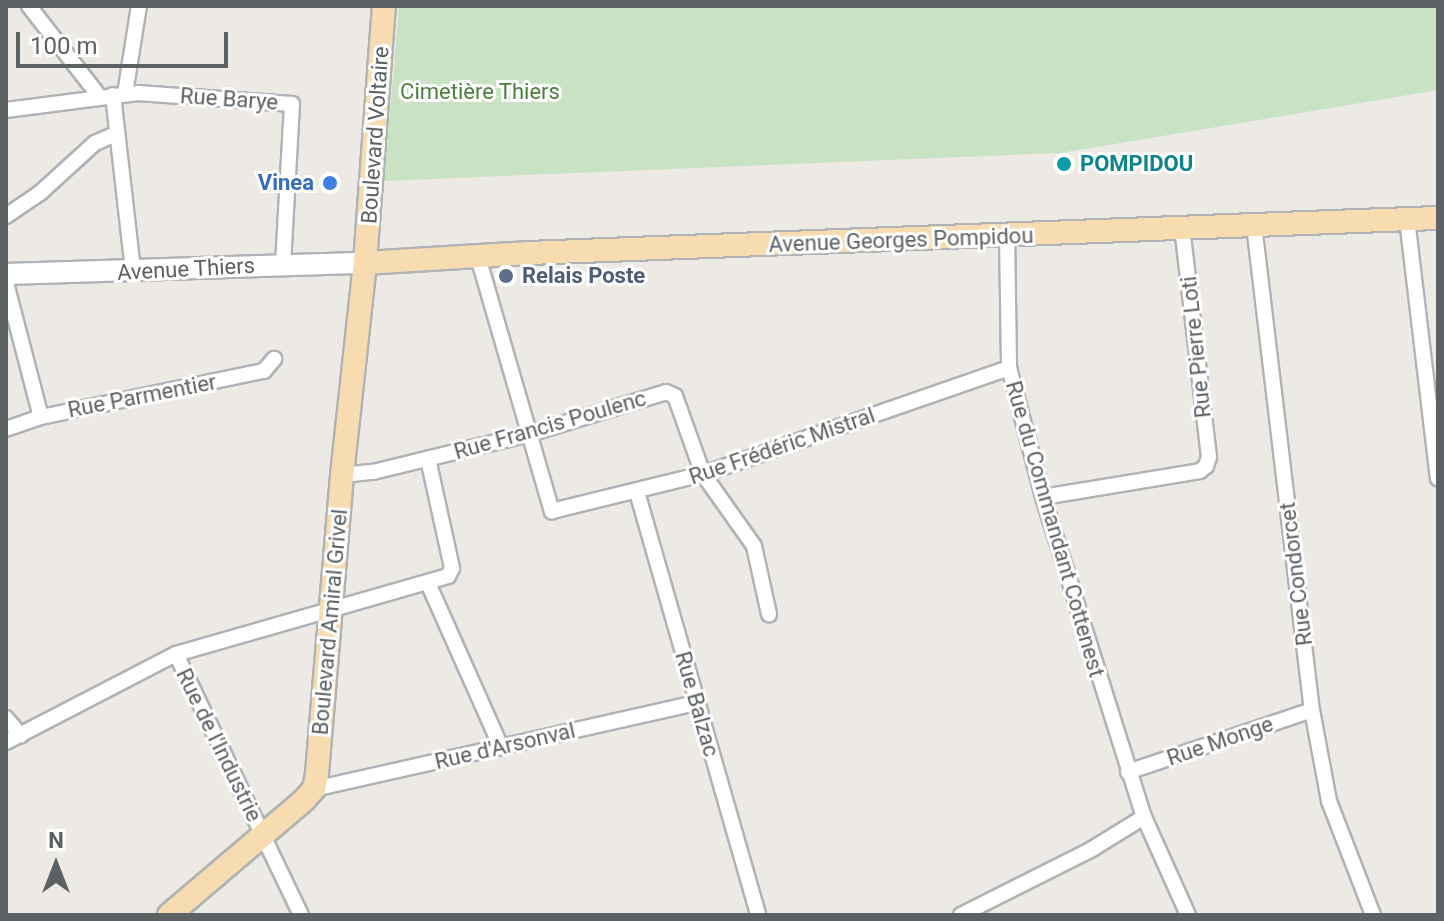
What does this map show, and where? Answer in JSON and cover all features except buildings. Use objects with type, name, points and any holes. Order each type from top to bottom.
[{"type":"main road","name":"Boulevard Voltaire","points":[[365,263],[384,6]]},
{"type":"main road","name":"Avenue Georges Pompidou","points":[[365,263],[1438,218]]},
{"type":"main road","name":"Avenue Thiers","points":[[6,274],[365,263]]},
{"type":"main road","name":"Boulevard Amiral Grivel","points":[[314,789],[342,475],[365,263]]},
{"type":"main road","points":[[169,915],[314,789]]},
{"type":"street","points":[[29,6],[112,95]]},
{"type":"street","points":[[133,271],[112,95],[139,6]]},
{"type":"street","name":"Rue Barye","points":[[6,110],[112,95],[292,104],[283,264]]},
{"type":"street","points":[[6,216],[40,193],[95,143],[115,134]]},
{"type":"street","points":[[1407,219],[1438,478]]},
{"type":"street","name":"Rue Condorcet","points":[[1254,225],[1312,710],[1329,801],[1373,915]]},
{"type":"street","name":"Rue Pierre Loti","points":[[1043,497],[1200,471],[1206,466],[1209,457],[1182,228]]},
{"type":"street","name":"Rue du Commandant Cottenest","points":[[1007,235],[1009,368],[1043,497],[1128,772],[1144,817],[1188,915]]},
{"type":"street","points":[[478,257],[529,434]]},
{"type":"street","points":[[6,283],[41,417]]},
{"type":"street","name":"Rue Parmentier","points":[[6,429],[41,417],[264,371],[274,359]]},
{"type":"street","name":"Rue Frédéric Mistral","points":[[529,434],[552,511],[703,474],[1009,368]]},
{"type":"street","name":"Rue Francis Poulenc","points":[[342,475],[373,472],[529,434],[666,392],[675,396],[703,474],[754,546],[769,614]]},
{"type":"street","points":[[6,742],[176,654],[448,576],[452,568],[428,459]]},
{"type":"street","name":"Rue Balzac","points":[[637,492],[758,915]]},
{"type":"street","points":[[428,583],[501,747]]},
{"type":"street","name":"Rue de l'Industrie","points":[[176,654],[301,915]]},
{"type":"street","name":"Rue d'Arsonval","points":[[314,789],[697,703]]},
{"type":"street","name":"Rue Monge","points":[[1128,772],[1312,710]]},
{"type":"street","points":[[6,718],[21,736]]},
{"type":"street","points":[[961,915],[994,909],[1144,817]]},
{"type":"green space","name":"Cimetière Thiers","points":[[399,6],[1438,6],[1438,90],[1060,153],[384,181]]},
{"type":"place","name":"POMPIDOU","points":[[1064,164]]},
{"type":"place","name":"Vinea","points":[[330,183]]},
{"type":"place","name":"Relais Poste","points":[[506,276]]}]
